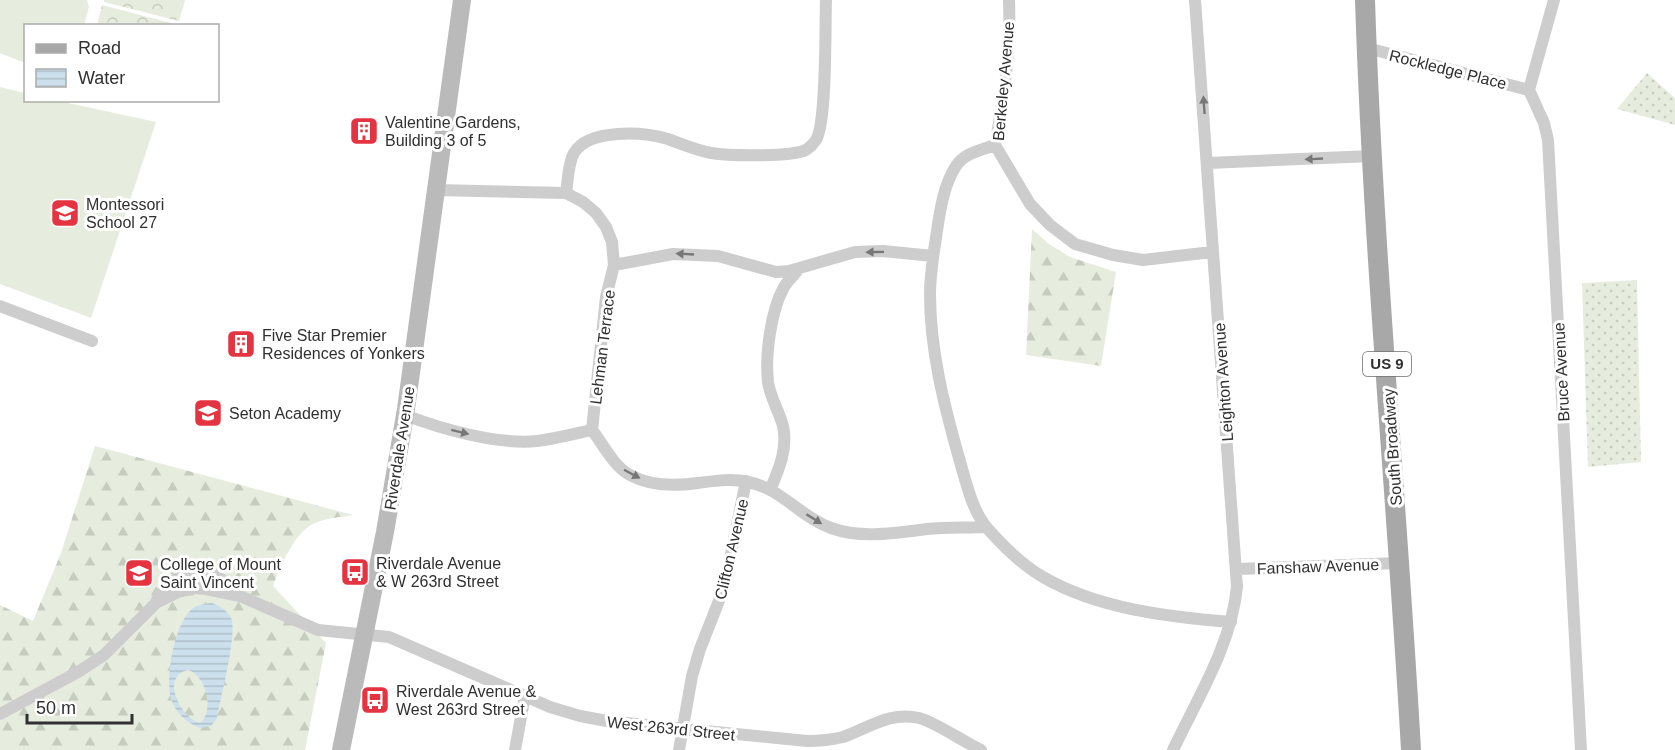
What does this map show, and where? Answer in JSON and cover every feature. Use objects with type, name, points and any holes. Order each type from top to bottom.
[{"type":"main road","name":"Riverdale Avenue","points":[[341,750],[385,532],[405,415],[462,0]]},
{"type":"main road","name":"South Broadway","points":[[1365,0],[1372,156],[1411,750]]},
{"type":"street","points":[[566,193],[573,154],[582,143],[600,137],[641,134],[712,153],[737,155],[793,153],[807,149],[817,139],[823,105],[826,0]]},
{"type":"street","name":"Berkeley Avenue","points":[[1009,0],[1008,54],[1003,102],[995,145],[1030,204],[1050,225],[1076,244],[1113,255],[1143,260],[1212,252]]},
{"type":"street","name":"Leighton Avenue","points":[[1173,750],[1213,670],[1231,622],[1235,604],[1237,569],[1195,0]]},
{"type":"street","points":[[1529,90],[1554,0]]},
{"type":"street","name":"Rockledge Place","points":[[1367,48],[1529,90]]},
{"type":"street","name":"Bruce Avenue","points":[[1529,90],[1544,123],[1548,140],[1581,750]]},
{"type":"street","points":[[995,145],[966,155],[956,165],[940,214],[930,294],[944,405],[977,511],[986,527],[1021,562],[1043,577],[1070,589],[1117,604],[1167,615],[1231,622]]},
{"type":"street","points":[[1208,164],[1372,156]]},
{"type":"street","points":[[436,190],[566,193],[597,213],[612,242],[614,265],[673,254],[718,256],[776,272],[800,268],[855,252],[883,251],[933,256]]},
{"type":"street","name":"Lehman Terrace","points":[[592,430],[606,297],[614,265]]},
{"type":"street","name":"Clifton Avenue","points":[[771,488],[784,449],[783,428],[768,382],[771,325],[785,286],[800,268]]},
{"type":"street","points":[[0,306],[92,341]]},
{"type":"street","points":[[405,415],[424,423],[485,438],[536,441],[592,430],[629,475],[647,481],[679,486],[716,481],[747,481],[771,488],[816,522],[834,530],[880,535],[928,529],[986,527]]},
{"type":"street","name":"Clifton Avenue","points":[[679,750],[692,676],[724,588],[747,481]]},
{"type":"street","name":"Fanshaw Avenue","points":[[1237,569],[1399,563]]},
{"type":"street","points":[[156,603],[159,594],[180,575],[195,569],[219,576],[240,596]]},
{"type":"street","points":[[0,714],[78,672],[104,655],[156,603],[178,592],[195,588],[240,596]]},
{"type":"street","name":"West 263rd Street","points":[[240,596],[318,630],[364,634],[396,640],[550,707],[593,719],[828,745],[880,720],[908,717],[920,718],[981,750]]},
{"type":"street","points":[[515,750],[525,695]]},
{"type":"green space","points":[[0,0],[87,0],[89,7],[84,24],[24,24],[24,63],[0,53]]},
{"type":"green space","points":[[104,0],[185,0],[179,21],[104,2]]},
{"type":"green space","points":[[102,5],[171,23],[171,24],[97,24]]},
{"type":"green space","points":[[1647,73],[1675,98],[1675,125],[1617,109]]},
{"type":"green space","name":"Montessori School 27","points":[[0,87],[24,93],[24,102],[64,102],[156,122],[91,318],[0,284]]},
{"type":"green space","points":[[1032,229],[1049,244],[1070,257],[1116,272],[1101,366],[1026,355]]},
{"type":"green space","points":[[1637,280],[1641,462],[1588,467],[1582,283]]},
{"type":"green space","name":"College of Mount Saint Vincent","points":[[95,446],[353,515],[324,520],[308,527],[289,550],[273,586],[326,643],[305,750],[0,750],[0,605],[33,621],[61,553]]},
{"type":"water","points":[[212,603],[220,607],[231,618],[232,637],[217,718],[211,726],[200,728],[184,719],[173,704],[170,695],[170,669],[175,641],[185,617],[196,607]],"holes":[[[188,670],[194,673],[204,686],[208,703],[205,718],[200,723],[186,713],[180,705],[174,688],[175,680],[180,674]]]},
{"type":"place","name":"Valentine Gardens, Building 3 of 5","points":[[364,131]]},
{"type":"place","name":"Montessori School 27","points":[[65,213]]},
{"type":"place","name":"Five Star Premier Residences of Yonkers","points":[[241,344]]},
{"type":"place","name":"Seton Academy","points":[[208,413]]},
{"type":"place","name":"Riverdale Avenue & W 263rd Street","points":[[355,572]]},
{"type":"place","name":"College of Mount Saint Vincent","points":[[139,573]]},
{"type":"place","name":"Riverdale Avenue & West 263rd Street","points":[[375,700]]}]
